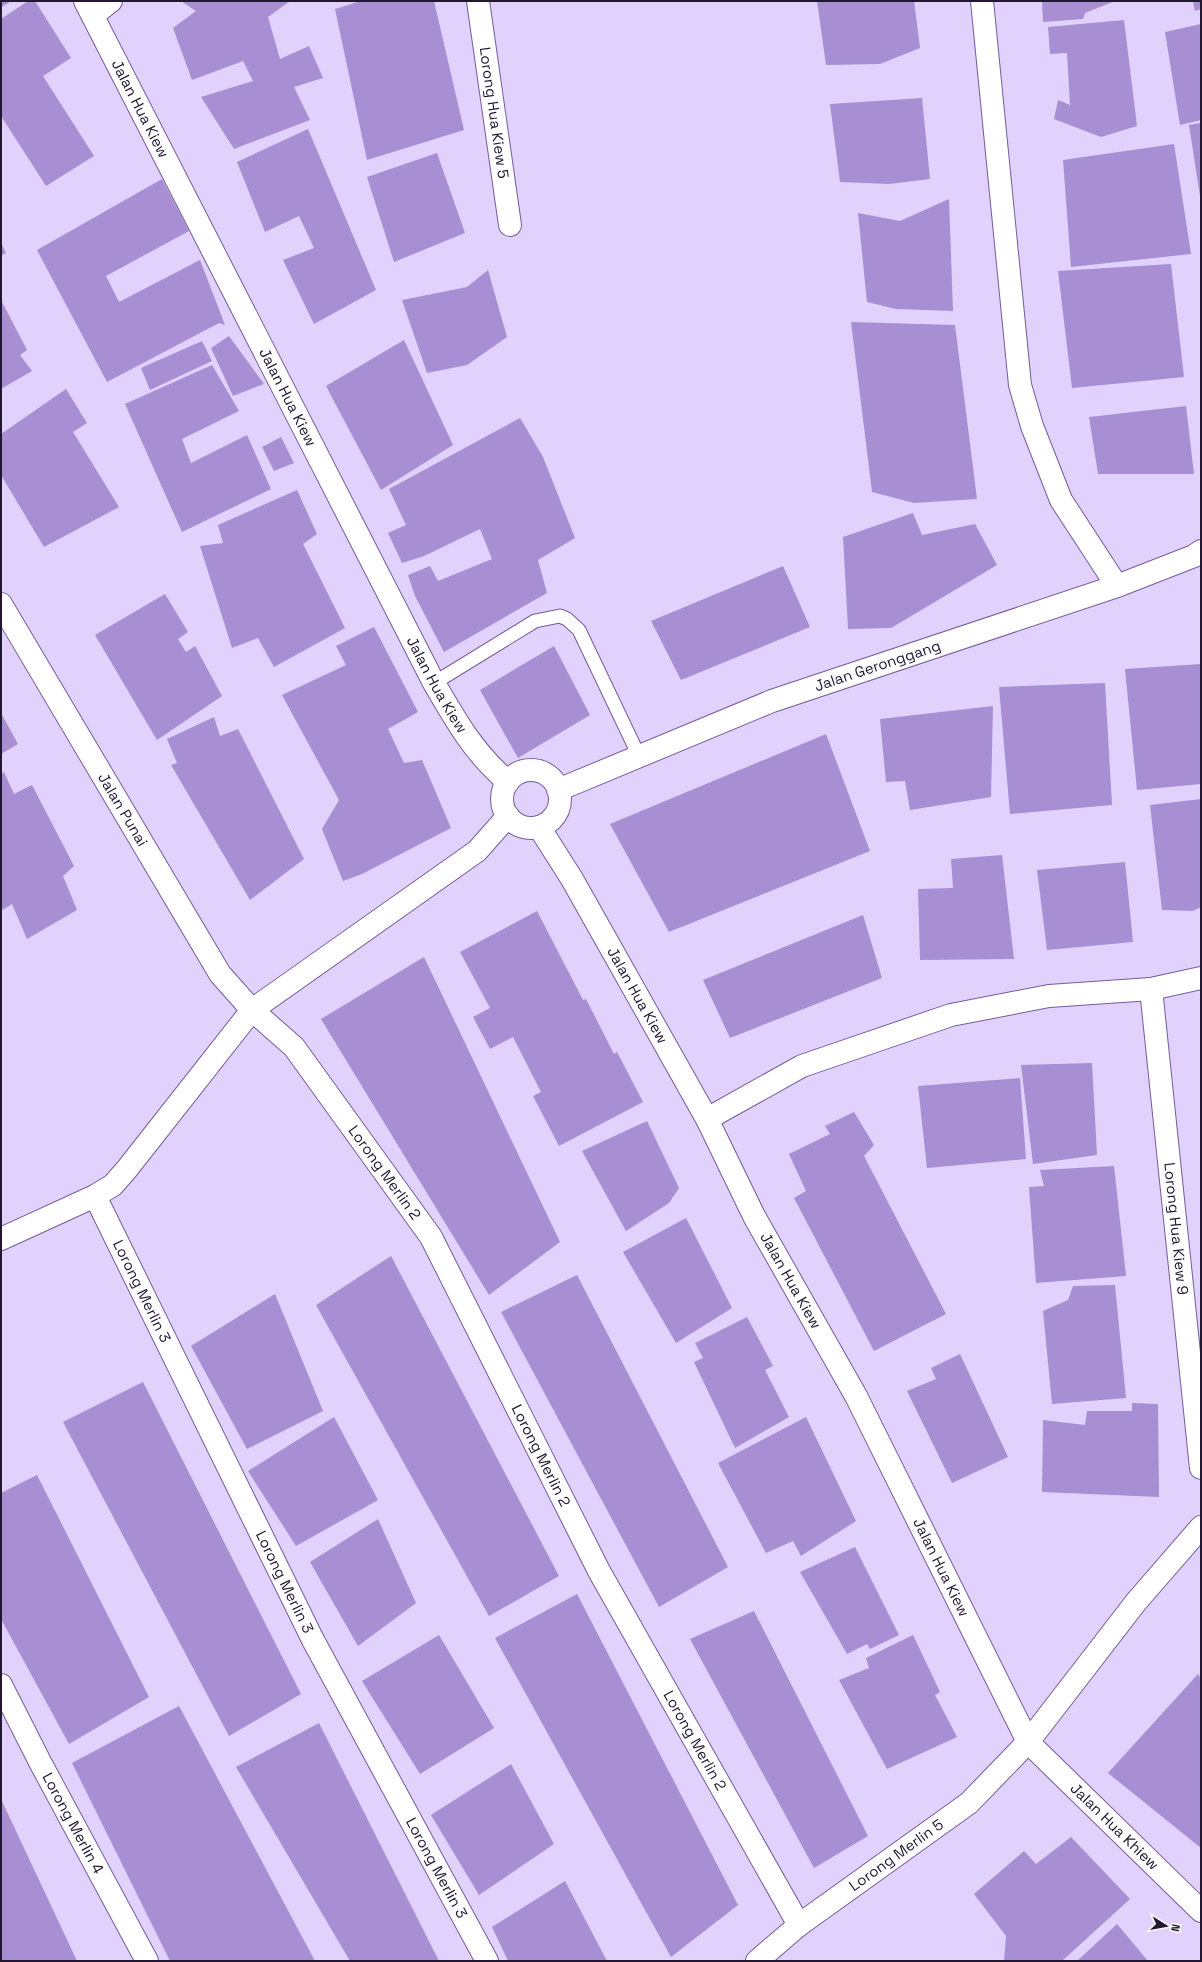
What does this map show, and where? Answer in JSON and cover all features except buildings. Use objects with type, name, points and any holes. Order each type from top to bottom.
[{"type":"street","points":[[89,8],[111,1]]},
{"type":"street","name":"Lorong Hua Kiew 5","points":[[478,1],[510,225]]},
{"type":"street","points":[[982,1],[1020,385],[1032,426],[1061,500],[1117,586]]},
{"type":"street","name":"Jalan Hua Kiew","points":[[89,8],[434,683],[461,730],[488,765],[508,782]]},
{"type":"street","name":"Jalan Geronggang","points":[[558,790],[772,701],[1117,586],[1194,556],[1201,551]]},
{"type":"street","name":"Jalan Punai","points":[[1,604],[220,974],[252,1010]]},
{"type":"street","points":[[531,770],[548,775],[558,790],[560,799],[554,816],[539,826],[521,826],[508,816],[503,807],[503,790],[508,782],[514,776],[531,770]]},
{"type":"street","points":[[1,1239],[95,1196],[113,1185],[252,1010],[477,851],[508,816]]},
{"type":"street","name":"Jalan Hua Kiew","points":[[539,826],[576,886],[707,1119],[754,1216],[856,1396],[1028,1742]]},
{"type":"street","points":[[707,1119],[802,1066],[951,1015],[1049,996],[1151,989],[1201,978]]},
{"type":"street","name":"Lorong Hua Kiew 9","points":[[1151,989],[1201,1468]]},
{"type":"street","name":"Lorong Merlin 2","points":[[252,1010],[294,1047],[430,1237],[599,1571],[799,1925]]},
{"type":"street","name":"Lorong Merlin 3","points":[[95,1196],[313,1640],[487,1961]]},
{"type":"street","name":"Lorong Merlin 5","points":[[757,1961],[799,1925],[969,1803],[1028,1742],[1136,1602],[1201,1527]]},
{"type":"street","name":"Lorong Merlin 4","points":[[1,1685],[40,1762],[147,1961]]},
{"type":"street","name":"Jalan Hua Khiew","points":[[1028,1742],[1201,1911]]},
{"type":"lane","points":[[434,683],[535,620],[560,616],[567,619],[579,630],[639,756]]}]
